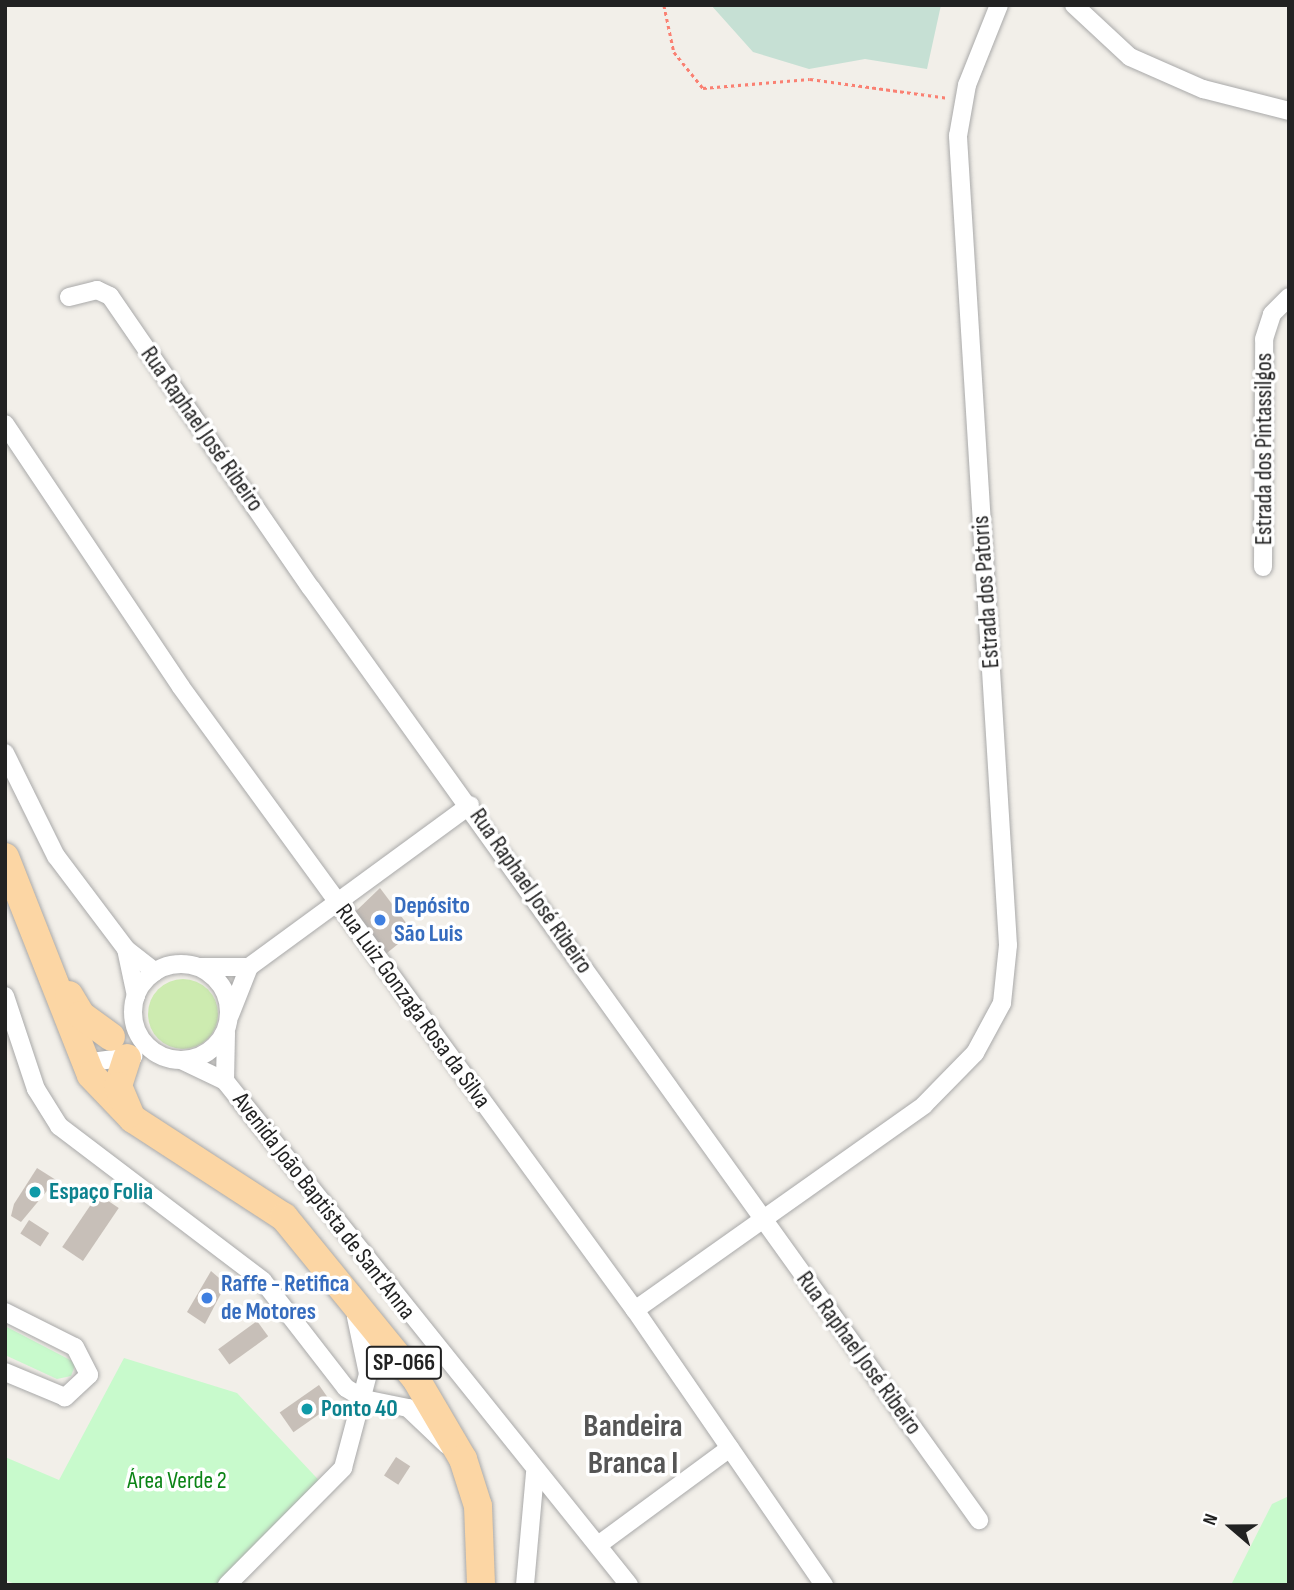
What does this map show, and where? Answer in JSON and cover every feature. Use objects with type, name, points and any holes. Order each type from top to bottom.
[{"type":"main road","name":"SP-066","points":[[5,857],[50,958],[85,1063],[133,1119],[243,1186],[284,1217],[339,1279],[416,1379],[463,1459],[482,1530],[481,1585]]},
{"type":"main road","points":[[5,881],[57,1013],[86,1096]]},
{"type":"main road","points":[[50,958],[74,1006],[119,1047],[118,1086],[133,1119]]},
{"type":"main road","points":[[57,1013],[85,1063],[86,1096]]},
{"type":"main road","name":"SP-066","points":[[86,1096],[163,1154],[243,1186]]},
{"type":"street","name":"Estrada dos Patoris","points":[[635,1311],[762,1218],[883,1137],[975,1053],[1002,1003],[1007,974],[958,136],[962,102],[999,5]]},
{"type":"street","points":[[1074,5],[1130,57],[1203,89],[1289,111]]},
{"type":"street","name":"Rua Raphael José Ribeiro","points":[[69,297],[97,290],[110,296],[762,1218],[979,1520]]},
{"type":"street","name":"Estrada dos Pintassilgos","points":[[1263,567],[1264,339],[1272,314],[1289,297]]},
{"type":"street","name":"Rua Luiz Gonzaga Rosa da Silva","points":[[5,424],[181,687],[635,1311],[824,1585]]},
{"type":"street","points":[[5,753],[56,856],[126,949],[155,972]]},
{"type":"street","points":[[85,1063],[119,1047],[183,1061],[209,1052],[228,1022],[249,967],[470,805]]},
{"type":"street","points":[[126,949],[143,1042],[155,1053]]},
{"type":"street","points":[[85,1063],[119,1047],[134,1004],[155,972],[169,965],[249,967]]},
{"type":"street","points":[[200,967],[222,986],[228,1022]]},
{"type":"street","points":[[5,996],[36,1089],[59,1126],[264,1281],[339,1381],[363,1399],[408,1408],[463,1459]]},
{"type":"street","name":"Avenida João Baptista de Sant'Anna","points":[[225,1081],[228,1022]]},
{"type":"street","name":"Avenida João Baptista de Sant'Anna","points":[[183,1061],[225,1081],[536,1472],[601,1543],[629,1585]]},
{"type":"street","points":[[228,1585],[334,1484],[357,1435],[368,1350],[339,1279]]},
{"type":"street","points":[[5,1312],[75,1347],[89,1375],[65,1397],[5,1372]]},
{"type":"street","points":[[601,1543],[730,1448]]},
{"type":"street","points":[[525,1585],[536,1472]]},
{"type":"path","points":[[664,5],[674,52],[703,88],[810,79],[919,90],[962,102]]},
{"type":"green space","points":[[711,5],[941,5],[927,69],[865,59],[809,69],[753,52]]},
{"type":"green space","points":[[183,979],[208,989],[218,1014],[208,1039],[183,1049],[158,1039],[148,1014],[158,989]]},
{"type":"green space","points":[[5,1326],[76,1363],[71,1376],[57,1379],[5,1355]]},
{"type":"green space","name":"Área Verde 2","points":[[124,1358],[237,1393],[328,1490],[227,1585],[18,1585],[5,1580],[5,1457],[59,1480]]},
{"type":"green space","points":[[1289,1496],[1289,1585],[1231,1585],[1272,1504]]},
{"type":"building","name":"Depósito São Luis","points":[[380,888],[413,932],[382,957],[354,913]]},
{"type":"building","name":"Espaço Folia","points":[[37,1168],[56,1180],[21,1222],[11,1216],[14,1204]]},
{"type":"building","points":[[98,1194],[119,1208],[83,1261],[62,1247]]},
{"type":"building","points":[[29,1220],[49,1233],[40,1246],[20,1233]]},
{"type":"building","name":"Raffe - Retifica de Motores","points":[[211,1271],[226,1284],[205,1324],[187,1312]]},
{"type":"building","points":[[257,1321],[268,1336],[229,1365],[218,1349]]},
{"type":"building","name":"Ponto 40","points":[[319,1385],[333,1405],[293,1432],[280,1413]]},
{"type":"building","points":[[396,1457],[410,1466],[398,1485],[384,1475]]},
{"type":"place","name":"Depósito São Luis","points":[[380,920]]},
{"type":"place","name":"Espaço Folia","points":[[35,1192]]},
{"type":"place","name":"Raffe - Retifica de Motores","points":[[207,1298]]},
{"type":"place","name":"Ponto 40","points":[[307,1409]]},
{"type":"district","name":"Bandeira Branca I","points":[[633,1446]]}]
